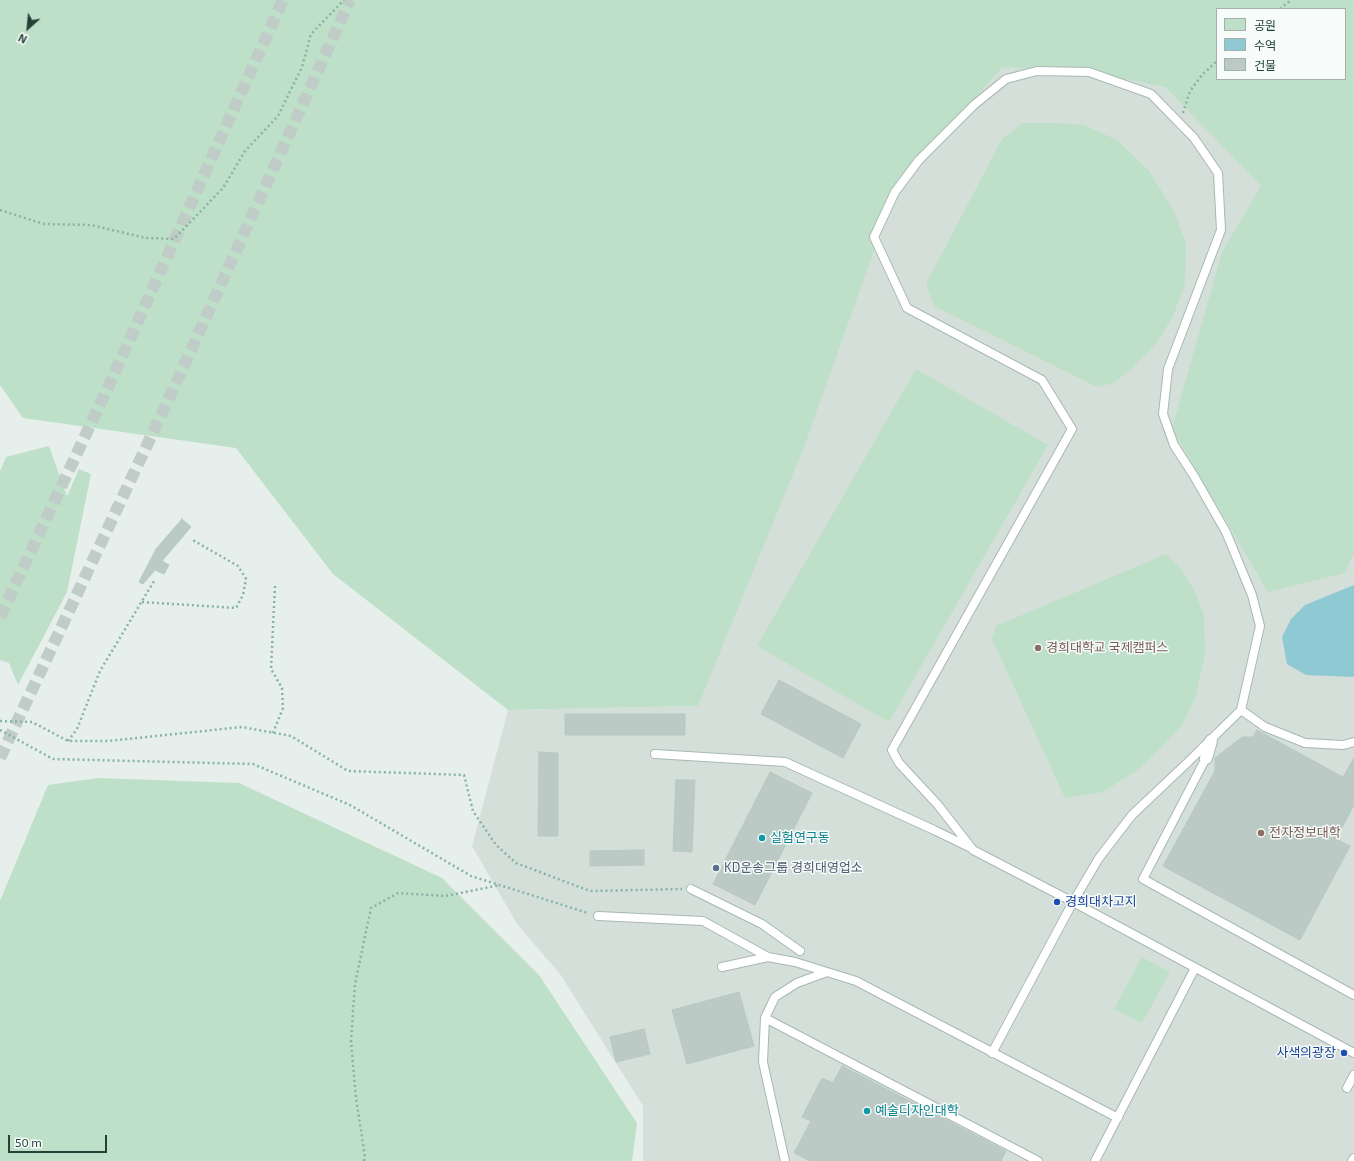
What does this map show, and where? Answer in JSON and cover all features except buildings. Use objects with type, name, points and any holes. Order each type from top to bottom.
[{"type":"street","points":[[1206,758],[1211,741]]},
{"type":"lane","points":[[973,850],[938,805],[899,763],[892,750],[1072,429],[1042,380],[907,308],[874,237],[895,192],[919,160],[974,105],[1006,79],[1037,71],[1089,72],[1151,94],[1194,138],[1218,173],[1221,230],[1168,369],[1163,414],[1174,445],[1194,476],[1226,532],[1252,595],[1260,626],[1241,710],[1211,741],[1132,815],[1099,858],[1073,902],[992,1053]]},
{"type":"lane","points":[[1241,710],[1265,727],[1305,743],[1343,744],[1354,742]]},
{"type":"lane","points":[[655,754],[785,762],[934,830],[1038,883],[1354,1053]]},
{"type":"lane","points":[[1206,758],[1143,879],[1354,995]]},
{"type":"lane","points":[[691,889],[762,924],[800,951]]},
{"type":"lane","points":[[598,916],[703,921],[768,957],[795,962],[856,981],[1118,1118]]},
{"type":"lane","points":[[722,967],[768,957]]},
{"type":"lane","points":[[1096,1161],[1195,968]]},
{"type":"lane","points":[[785,1161],[764,1062],[765,1018],[775,996],[797,983],[827,972]]},
{"type":"lane","points":[[765,1018],[1038,1161]]},
{"type":"lane","points":[[1347,1088],[1354,1075]]},
{"type":"path","points":[[0,210],[44,224],[91,225],[146,238],[174,239],[194,220],[223,188],[245,151],[278,116],[302,67],[311,34],[344,0]]},
{"type":"path","points":[[1281,8],[1291,0]]},
{"type":"path","points":[[1180,124],[1190,91],[1202,74],[1216,62]]},
{"type":"path","points":[[142,602],[236,608],[243,595],[246,579],[238,566],[191,540]]},
{"type":"path","points":[[68,741],[77,729],[100,671],[154,581]]},
{"type":"path","points":[[273,733],[283,708],[282,688],[271,669],[275,586]]},
{"type":"path","points":[[0,721],[32,722],[68,741],[108,741],[242,727],[291,736],[348,771],[464,775],[473,811],[496,845],[516,863],[590,891],[691,889]]},
{"type":"path","points":[[0,730],[53,759],[253,764],[350,805],[471,876],[598,916]]},
{"type":"path","points":[[364,1161],[351,1041],[354,984],[372,908],[398,893],[446,896],[501,885]]},
{"type":"shaded area","name":"경희대학교 국제캠퍼스","points":[[1027,54],[1165,87],[1272,196],[1354,382],[1354,1161],[643,1161],[643,1106],[560,974],[517,924],[472,846],[508,710],[698,706],[876,202],[1003,67]]},
{"type":"green space","points":[[0,0],[1354,0],[1354,552],[1345,573],[1268,592],[1172,429],[1222,252],[1261,186],[1165,87],[1089,72],[1003,67],[919,160],[895,192],[804,447],[698,706],[508,710],[333,574],[236,448],[23,418],[0,385]]},
{"type":"green space","points":[[1023,123],[1084,125],[1117,140],[1149,171],[1174,211],[1186,243],[1185,284],[1173,316],[1156,344],[1131,369],[1114,383],[1097,387],[934,306],[926,284],[1002,139]]},
{"type":"green space","points":[[916,369],[1048,445],[889,722],[757,646]]},
{"type":"green space","points":[[49,446],[67,496],[79,469],[91,474],[67,592],[18,685],[9,663],[0,660],[0,471],[6,457]]},
{"type":"green space","points":[[1166,554],[1182,570],[1195,592],[1204,616],[1205,655],[1195,699],[1182,725],[1162,747],[1136,771],[1103,792],[1065,798],[992,639],[996,626]]},
{"type":"green space","points":[[98,778],[239,783],[442,878],[539,975],[637,1123],[632,1161],[0,1161],[0,901],[48,785]]},
{"type":"green space","points":[[1142,957],[1170,972],[1142,1023],[1114,1009]]},
{"type":"water","points":[[1354,585],[1353,677],[1306,675],[1287,664],[1282,637],[1291,619],[1305,605]]},
{"type":"tunnel","points":[[0,617],[110,383],[283,0]]},
{"type":"tunnel","points":[[0,758],[171,394],[350,0]]},
{"type":"place","name":"경희대학교 국제캠퍼스","points":[[1038,648]]},
{"type":"place","name":"전자정보대학","points":[[1261,833]]},
{"type":"place","name":"실험연구동","points":[[762,838]]},
{"type":"place","name":"KD운송그룹 경희대영업소","points":[[716,868]]},
{"type":"place","name":"경희대차고지","points":[[1057,902]]},
{"type":"place","name":"사색의광장","points":[[1344,1053]]},
{"type":"place","name":"예술디자인대학","points":[[867,1111]]}]
